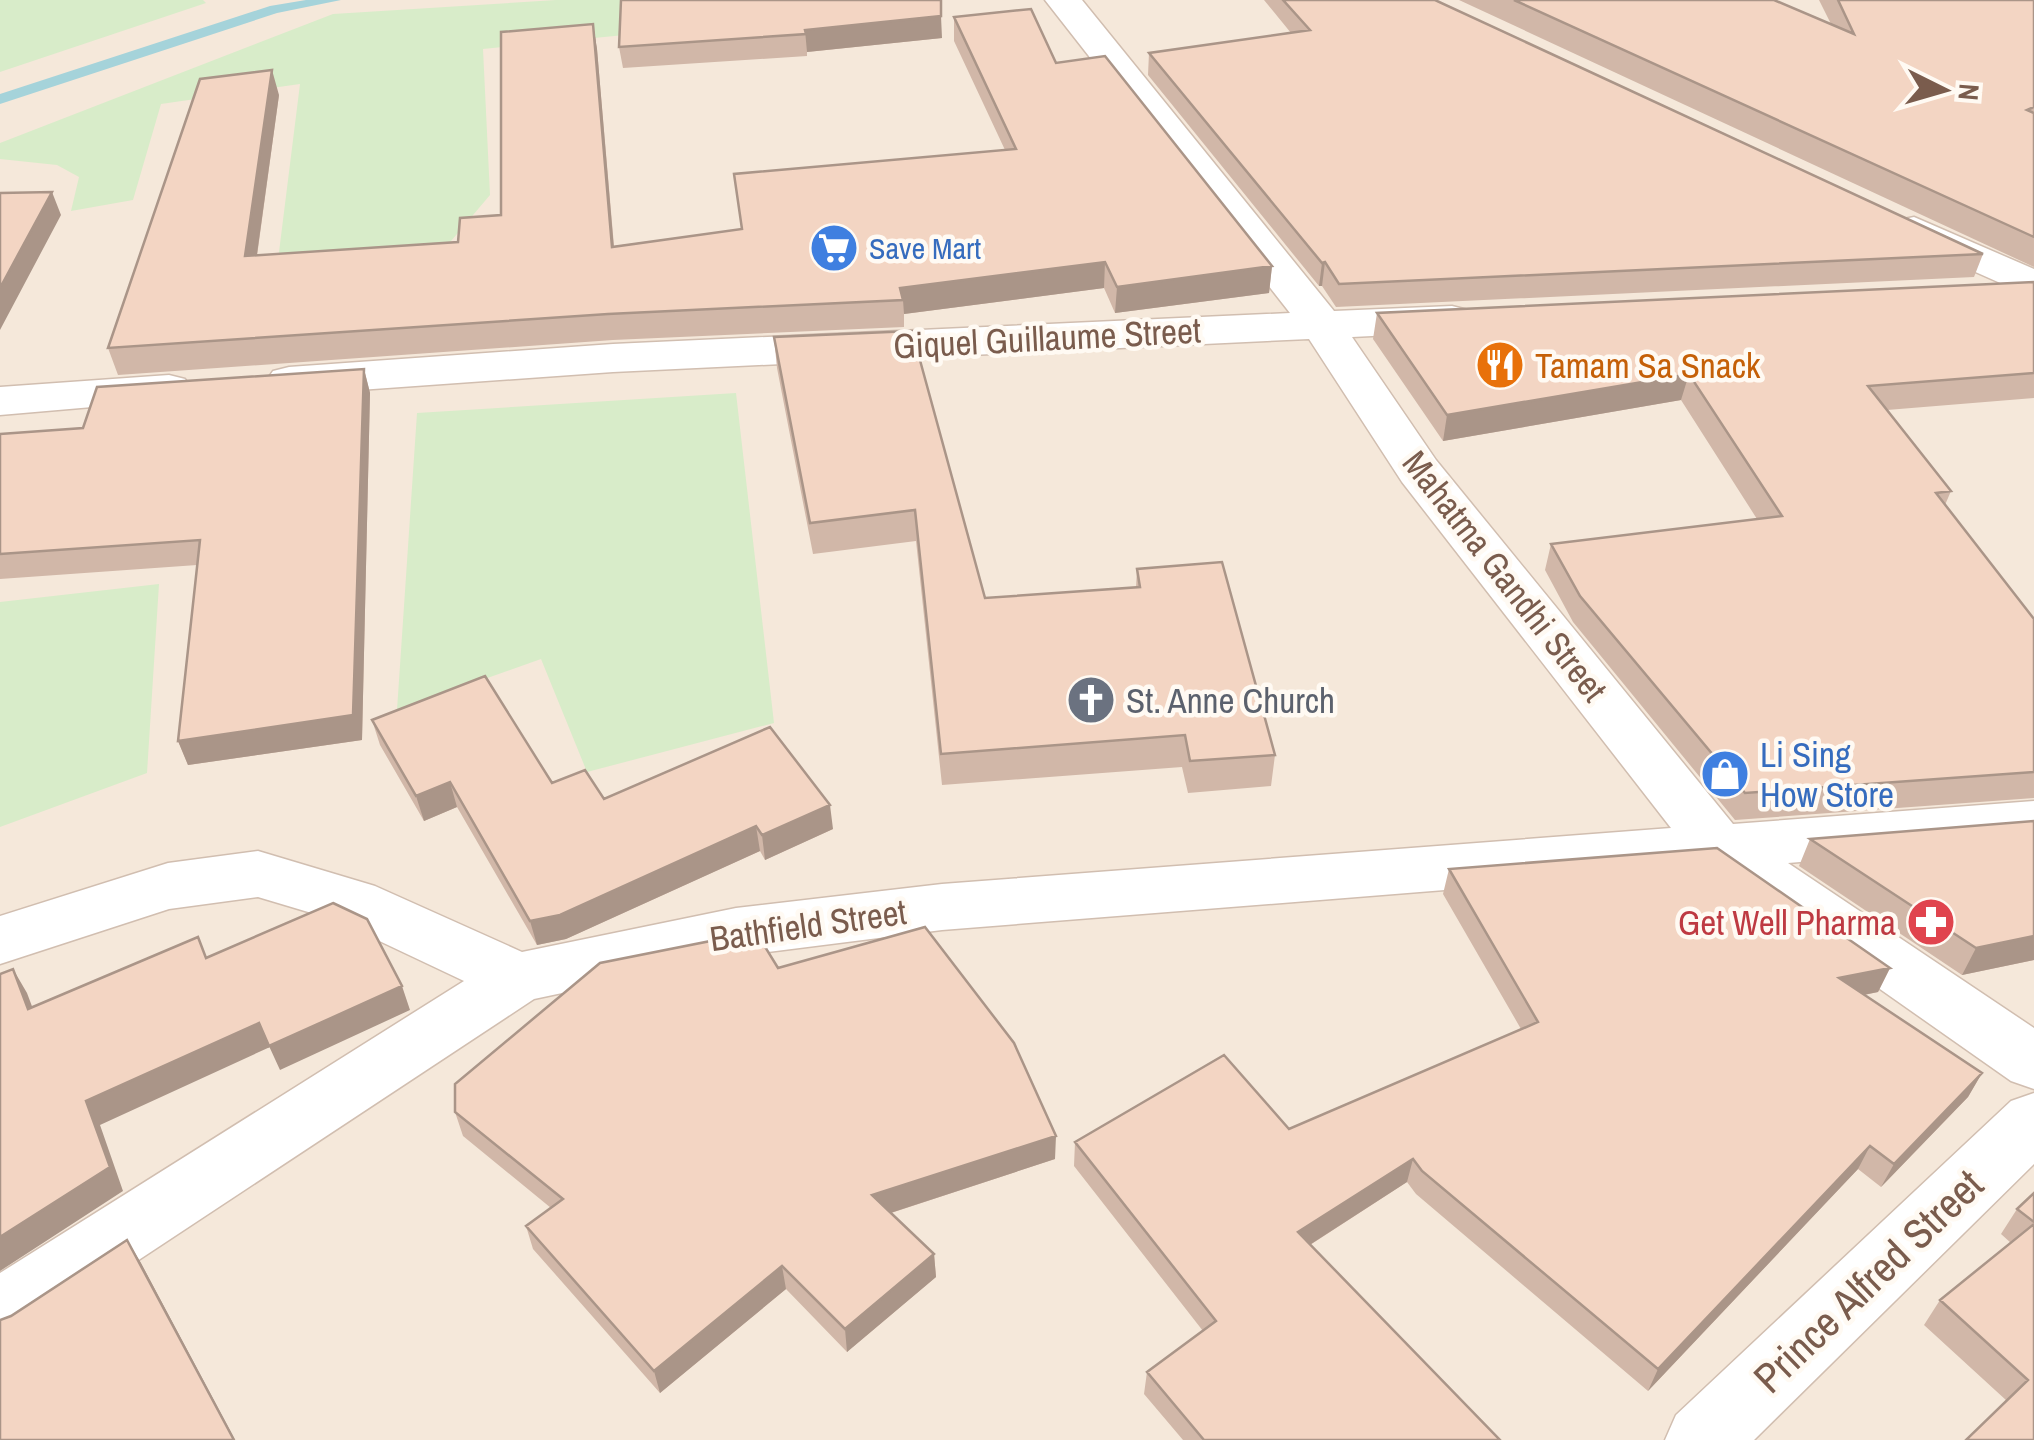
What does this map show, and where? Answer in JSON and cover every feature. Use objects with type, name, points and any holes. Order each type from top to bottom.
[{"type":"street","name":"Mahatma Gandhi Street","points":[[1063,0],[1323,326],[1419,470],[1716,844],[2034,1062]]},
{"type":"street","points":[[1872,210],[2034,288]]},
{"type":"street","points":[[1955,294],[2034,288]]},
{"type":"street","name":"Giquel Guillaume Street","points":[[0,401],[612,358],[1501,317]]},
{"type":"street","name":"Bathfield Street","points":[[0,1312],[518,978],[736,932],[942,907],[2034,822]]},
{"type":"street","points":[[0,940],[168,886],[258,874],[354,902],[518,978]]},
{"type":"street","name":"Prince Alfred Street","points":[[1702,1440],[2034,1121]]},
{"type":"shaded area","points":[[0,0],[2034,0],[2034,1440],[0,1440]]},
{"type":"green space","points":[[0,0],[203,0],[206,3],[0,72]]},
{"type":"green space","points":[[556,0],[666,0],[665,31],[483,49],[490,195],[440,254],[277,268],[300,84],[161,104],[133,200],[71,211],[79,177],[57,165],[0,159],[0,143],[333,14]]},
{"type":"green space","points":[[736,393],[774,723],[587,772],[541,659],[397,710],[417,413]]},
{"type":"green space","points":[[159,584],[147,773],[0,827],[0,602]]},
{"type":"building","points":[[621,0],[941,0],[941,16],[805,30],[806,34],[619,47]]},
{"type":"building","points":[[1283,0],[1435,0],[1983,254],[1339,284],[1325,262],[1149,53],[1310,30]]},
{"type":"building","points":[[1514,0],[1774,0],[1854,34],[1838,0],[2034,0],[2034,107],[2027,110],[2034,113],[2034,237]]},
{"type":"building","points":[[1031,9],[1056,63],[1105,56],[1272,266],[1117,287],[1105,262],[900,288],[903,300],[608,314],[108,348],[200,79],[272,70],[245,256],[458,242],[460,218],[501,215],[501,32],[593,24],[612,247],[742,229],[734,174],[1016,149],[954,17]]},
{"type":"building","points":[[52,192],[0,288],[0,193]]},
{"type":"building","points":[[2034,282],[2034,373],[1868,386],[1951,491],[1936,493],[2034,619],[2034,772],[1745,793],[1580,596],[1551,544],[1782,516],[1689,374],[1447,415],[1377,313]]},
{"type":"building","points":[[912,331],[985,598],[1140,587],[1137,569],[1222,562],[1275,755],[1190,761],[1185,735],[941,754],[915,510],[810,523],[774,337]]},
{"type":"building","points":[[364,369],[353,715],[178,741],[200,540],[0,554],[0,434],[83,428],[97,387]]},
{"type":"building","points":[[485,676],[552,783],[585,770],[604,799],[770,727],[830,805],[762,835],[756,826],[560,915],[530,921],[450,782],[416,796],[372,720]]},
{"type":"building","points":[[2034,821],[2034,936],[1976,948],[1810,839]]},
{"type":"building","points":[[1717,848],[1890,968],[1839,978],[1982,1073],[1894,1164],[1870,1146],[1658,1369],[1422,1171],[1413,1159],[1298,1232],[1500,1440],[1204,1440],[1147,1372],[1216,1321],[1075,1142],[1224,1055],[1289,1129],[1538,1022],[1449,869]]},
{"type":"building","points":[[333,903],[367,919],[402,986],[269,1046],[259,1023],[86,1101],[110,1167],[0,1237],[0,974],[13,969],[28,1009],[198,937],[206,958]]},
{"type":"building","points":[[925,927],[1014,1043],[1056,1136],[872,1195],[934,1254],[845,1329],[782,1266],[654,1371],[526,1226],[563,1199],[455,1112],[455,1084],[600,963],[756,932],[778,968]]},
{"type":"building","points":[[2034,1193],[2034,1222],[2017,1209]]},
{"type":"building","points":[[2034,1224],[2034,1440],[1966,1440],[2028,1380],[1940,1300]]},
{"type":"building","points":[[127,1240],[234,1440],[0,1440],[0,1320]]},
{"type":"waterway","points":[[0,99],[275,9],[334,0]]},
{"type":"place","name":"Save Mart","points":[[834,248]]},
{"type":"place","name":"Tamam Sa Snack","points":[[1500,365]]},
{"type":"place","name":"St. Anne Church","points":[[1091,700]]},
{"type":"place","name":"Li Sing How Store","points":[[1725,774]]},
{"type":"place","name":"Get Well Pharma","points":[[1931,922]]}]
